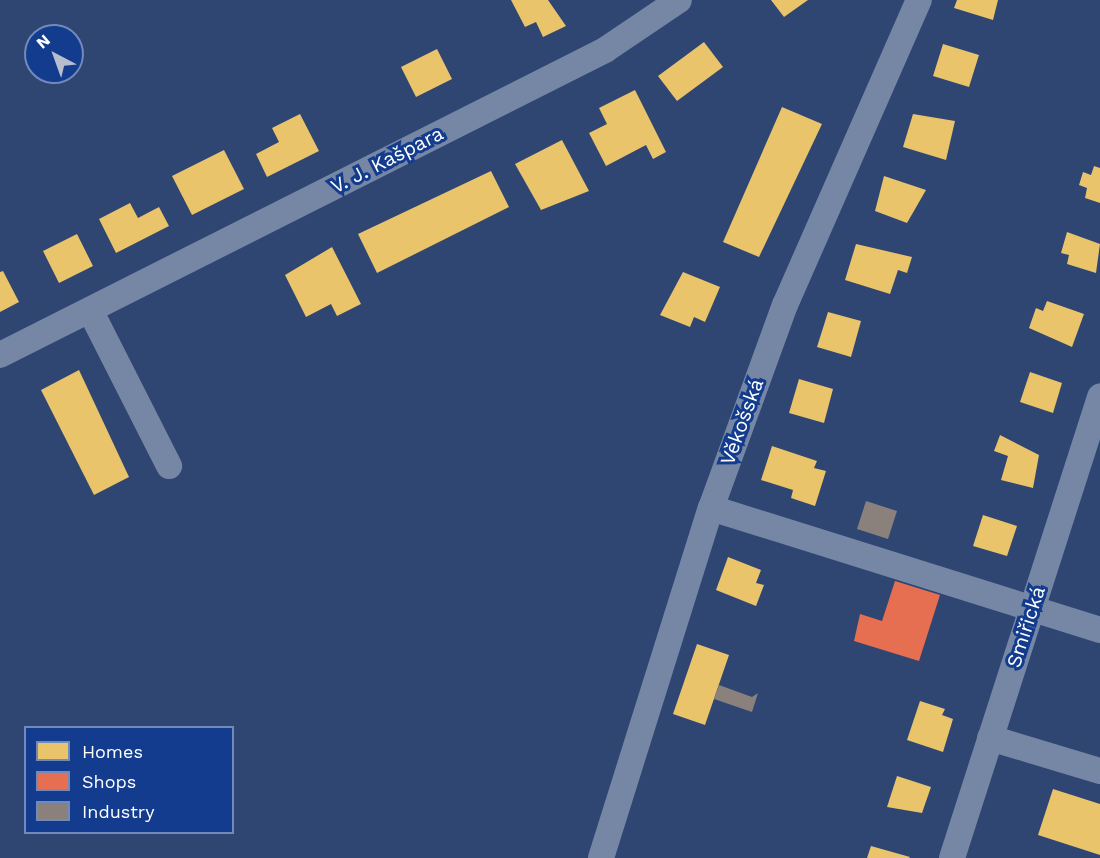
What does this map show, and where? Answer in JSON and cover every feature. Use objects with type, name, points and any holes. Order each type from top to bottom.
[{"type":"street","name":"V. J. Kašpara","points":[[0,355],[605,50],[679,0]]},
{"type":"street","name":"Věkošská","points":[[601,858],[622,781],[711,508],[785,305],[920,0]]},
{"type":"street","points":[[90,310],[169,466]]},
{"type":"street","name":"Smiřická","points":[[952,858],[1100,396]]},
{"type":"street","points":[[711,508],[1100,630]]},
{"type":"street","points":[[990,738],[1100,771]]},
{"type":"building: Homes","points":[[511,0],[548,0],[566,26],[543,37],[536,22],[525,27]]},
{"type":"building: Homes","points":[[771,0],[808,0],[784,17]]},
{"type":"building: Homes","points":[[957,0],[998,0],[993,20],[954,8]]},
{"type":"building: Homes","points":[[704,42],[723,67],[677,101],[658,76]]},
{"type":"building: Homes","points":[[943,44],[979,55],[969,87],[933,76]]},
{"type":"building: Homes","points":[[437,49],[452,79],[416,97],[401,67]]},
{"type":"building: Homes","points":[[635,90],[666,152],[653,159],[646,145],[606,166],[589,133],[607,124],[599,108]]},
{"type":"building: Homes","points":[[782,107],[822,124],[759,257],[723,242]]},
{"type":"building: Homes","points":[[300,114],[319,151],[267,177],[256,154],[279,142],[272,128]]},
{"type":"building: Homes","points":[[913,114],[955,121],[946,160],[903,147]]},
{"type":"building: Homes","points":[[562,140],[589,191],[541,210],[515,164]]},
{"type":"building: Homes","points":[[224,150],[244,189],[192,215],[172,176]]},
{"type":"building: Homes","points":[[1094,166],[1100,168],[1100,203],[1085,198],[1087,188],[1079,185],[1083,172],[1091,175]]},
{"type":"building: Homes","points":[[491,171],[509,207],[377,273],[358,234]]},
{"type":"building: Homes","points":[[884,176],[926,190],[907,223],[875,211]]},
{"type":"building: Homes","points":[[130,203],[138,218],[159,207],[169,226],[116,253],[99,219]]},
{"type":"building: Homes","points":[[1067,232],[1100,244],[1096,273],[1067,264],[1069,255],[1061,253]]},
{"type":"building: Homes","points":[[77,234],[93,266],[59,283],[43,251]]},
{"type":"building: Homes","points":[[856,244],[912,257],[907,273],[898,270],[890,294],[845,280]]},
{"type":"building: Homes","points":[[332,247],[361,304],[337,316],[331,304],[306,317],[285,275]]},
{"type":"building: Homes","points":[[3,271],[19,302],[0,312],[0,272]]},
{"type":"building: Homes","points":[[683,272],[720,287],[705,322],[694,317],[690,327],[660,315]]},
{"type":"building: Homes","points":[[1047,301],[1084,314],[1072,347],[1029,328],[1036,308],[1043,311]]},
{"type":"building: Homes","points":[[828,312],[861,321],[851,357],[817,347]]},
{"type":"building: Homes","points":[[79,370],[129,477],[94,495],[41,390]]},
{"type":"building: Homes","points":[[1030,372],[1062,383],[1053,413],[1020,402]]},
{"type":"building: Homes","points":[[799,379],[833,389],[824,423],[789,413]]},
{"type":"building: Homes","points":[[1000,435],[1039,455],[1033,488],[1001,480],[1008,456],[994,451]]},
{"type":"building: Homes","points":[[772,446],[817,461],[814,468],[826,471],[815,506],[791,498],[793,490],[761,480]]},
{"type":"building: Homes","points":[[983,515],[1017,526],[1007,556],[973,546]]},
{"type":"building: Homes","points":[[728,557],[761,570],[756,583],[764,585],[756,606],[716,590]]},
{"type":"building: Homes","points":[[697,644],[729,655],[705,725],[673,714]]},
{"type":"building: Homes","points":[[920,701],[945,709],[942,715],[953,719],[943,752],[907,740]]},
{"type":"building: Homes","points":[[897,776],[931,787],[922,813],[887,807]]},
{"type":"building: Homes","points":[[1053,789],[1100,804],[1100,855],[1038,835]]},
{"type":"building: Homes","points":[[871,846],[910,857],[867,858]]},
{"type":"building: Shops","points":[[895,581],[940,595],[919,661],[854,641],[860,614],[882,621]]},
{"type":"building: Industry","points":[[866,501],[897,511],[888,539],[857,529]]},
{"type":"building: Industry","points":[[719,685],[752,697],[758,693],[752,712],[714,699]]}]
